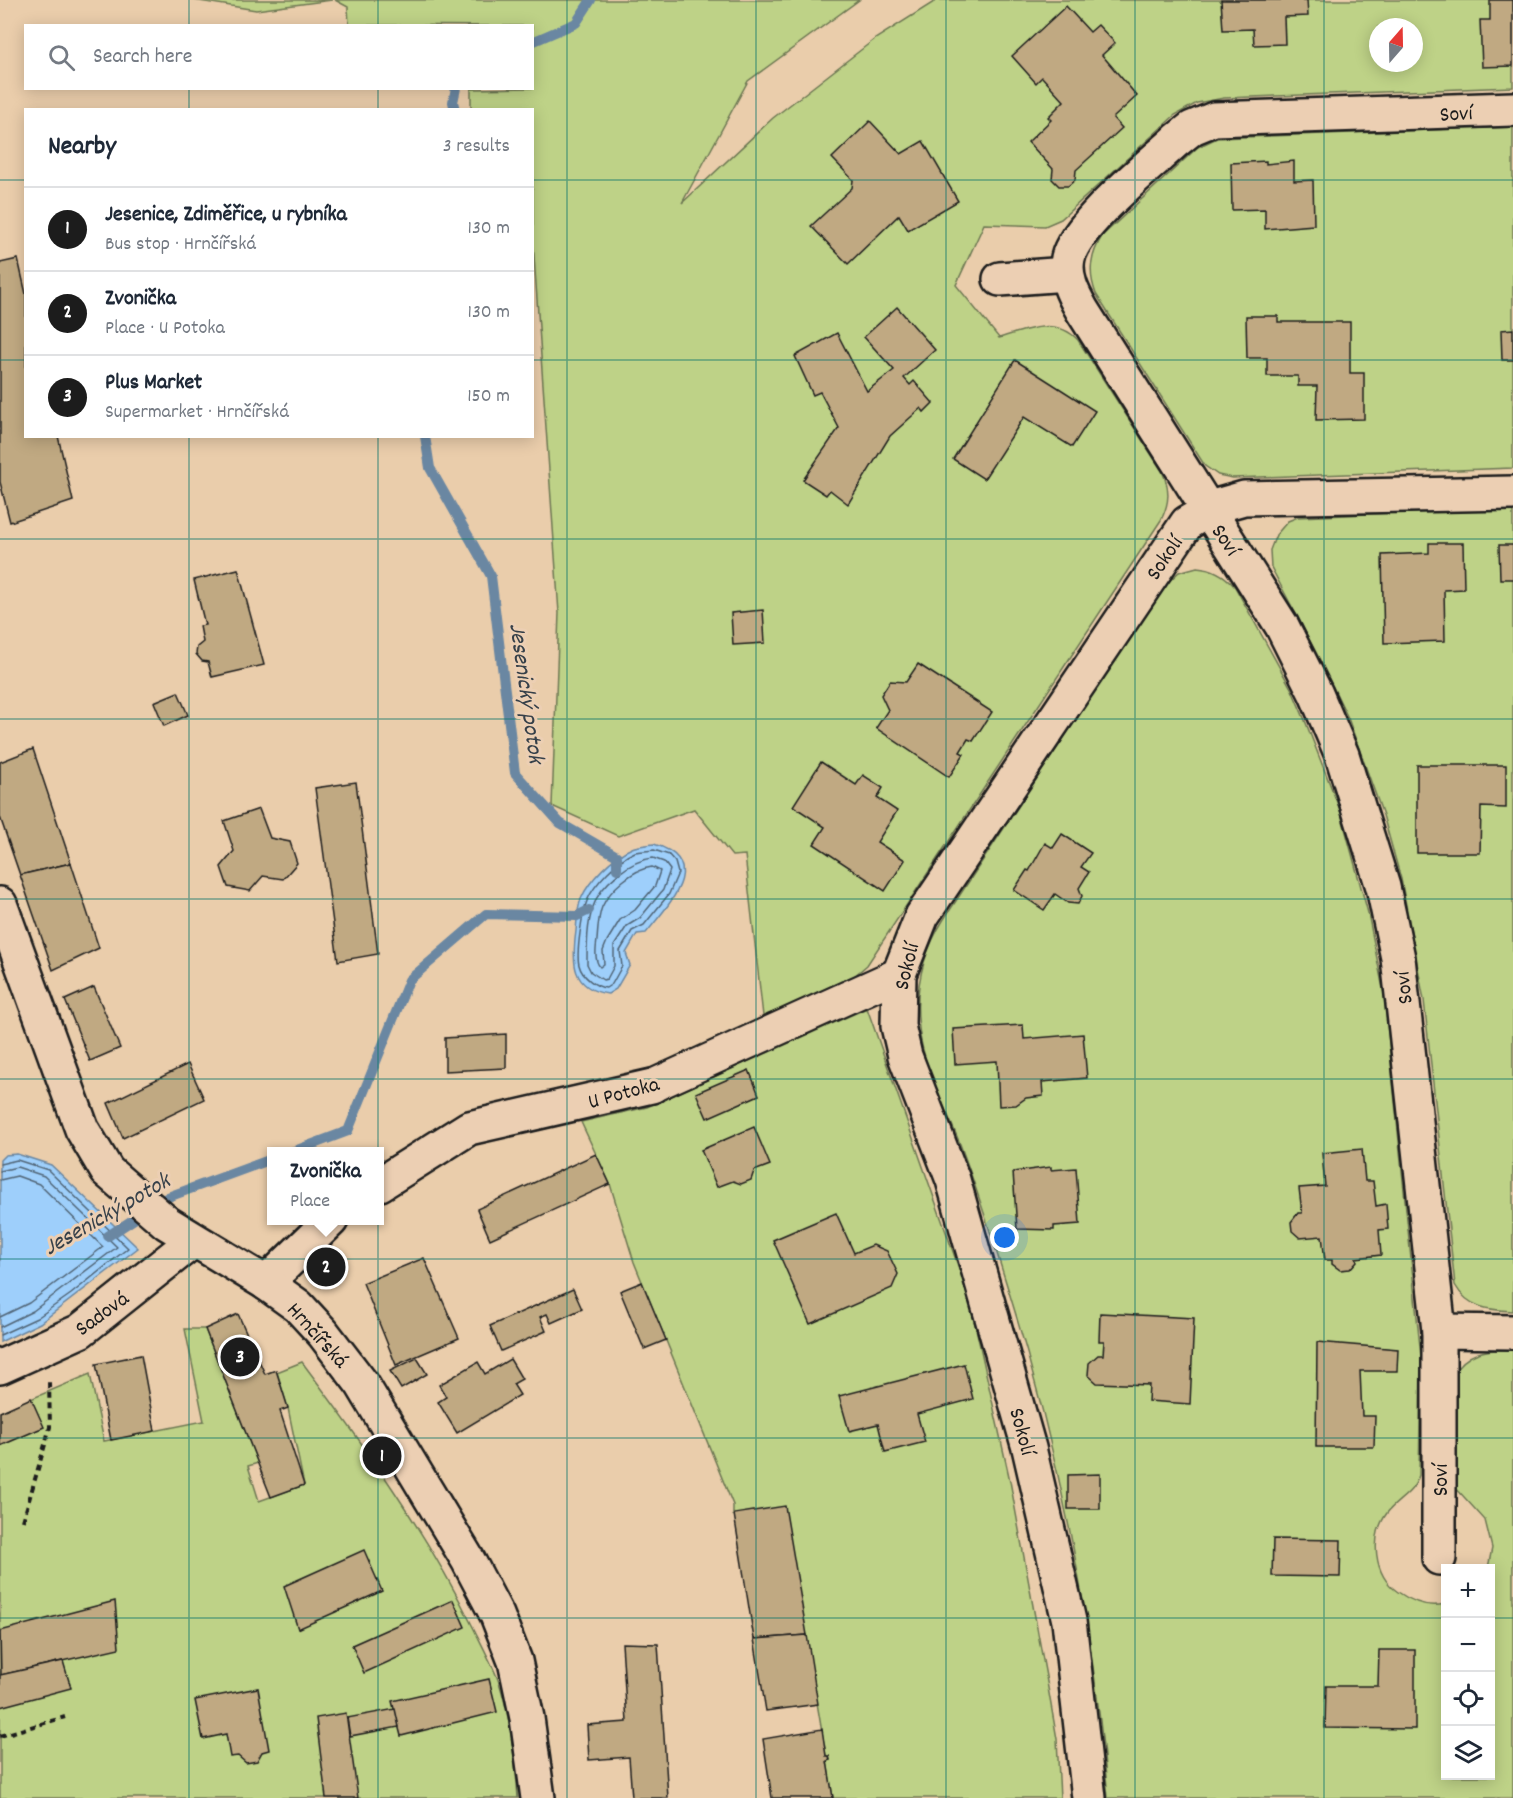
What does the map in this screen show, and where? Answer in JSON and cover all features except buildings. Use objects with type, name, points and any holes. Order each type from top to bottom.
[{"type":"street","name":"Soví","points":[[1439,1558],[1439,1331],[1398,958],[1383,887],[1342,755],[1316,694],[1282,626],[1207,511],[1082,310],[1072,292],[1067,274],[1068,258],[1086,225],[1177,140],[1192,128],[1214,119],[1513,109]]},
{"type":"street","points":[[1000,279],[1067,274]]},
{"type":"street","name":"Sokolí","points":[[1089,1798],[1069,1622],[1029,1448],[953,1180],[905,1056],[898,1026],[899,974],[922,916],[1187,523],[1207,511],[1230,501],[1244,498],[1513,493]]},
{"type":"street","name":"Hrnčířská","points":[[0,904],[81,1129],[107,1171],[180,1232],[266,1283],[298,1306],[317,1326],[362,1384],[468,1560],[497,1615],[515,1661],[527,1718],[538,1798]]},
{"type":"street","name":"U Potoka","points":[[384,1181],[469,1128],[651,1086],[899,974]]},
{"type":"street","points":[[266,1283],[327,1225]]},
{"type":"street","name":"Sadová","points":[[0,1367],[80,1331],[180,1232]]},
{"type":"street","points":[[1439,1331],[1513,1332]]},
{"type":"path","points":[[23,1521],[50,1427],[47,1346]]},
{"type":"path","points":[[0,1736],[65,1717]]},
{"type":"green space","points":[[193,0],[332,0],[256,10]]},
{"type":"green space","points":[[335,0],[859,0],[748,81],[682,203],[773,118],[875,39],[937,0],[1513,0],[1513,87],[1224,98],[1197,103],[1175,115],[1061,219],[1045,226],[984,224],[956,285],[999,338],[1030,329],[1050,327],[1060,328],[1078,340],[1162,471],[1168,490],[1166,507],[1161,520],[867,965],[839,989],[763,1016],[745,855],[732,856],[694,809],[618,836],[552,806],[559,613],[534,256],[534,108],[471,108],[471,90],[534,90],[534,24],[349,24],[348,7]]},
{"type":"green space","points":[[1513,127],[1513,468],[1233,478],[1218,475],[1205,466],[1096,294],[1091,272],[1095,251],[1102,236],[1198,147],[1217,138]]},
{"type":"green space","points":[[1513,508],[1513,1311],[1495,1310],[1472,1303],[1460,1293],[1455,1285],[1424,1000],[1401,879],[1383,815],[1348,718],[1271,567],[1270,550],[1276,535],[1288,521],[1298,517]]},
{"type":"green space","points":[[1197,567],[1208,569],[1227,579],[1235,587],[1292,690],[1304,718],[1340,810],[1368,913],[1384,994],[1421,1357],[1419,1475],[1413,1487],[1387,1513],[1376,1544],[1379,1566],[1390,1585],[1409,1599],[1432,1605],[1441,1604],[1441,1780],[1495,1780],[1495,1564],[1489,1564],[1492,1548],[1485,1520],[1454,1486],[1452,1376],[1464,1361],[1478,1353],[1513,1350],[1513,1798],[1108,1798],[1102,1734],[1084,1606],[1059,1479],[1027,1354],[986,1218],[960,1144],[925,1058],[919,1028],[918,999],[926,958],[944,919],[1164,586],[1179,572]]},
{"type":"green space","points":[[867,1008],[969,1297],[1010,1481],[1047,1682],[1057,1739],[1060,1798],[833,1798],[827,1761],[830,1760],[829,1756],[826,1756],[784,1508],[733,1515],[733,1505],[634,1262],[610,1184],[581,1122],[647,1107]]},
{"type":"green space","points":[[185,1329],[205,1329],[258,1463],[248,1466],[259,1501],[304,1485],[288,1408],[277,1372],[302,1362],[349,1426],[394,1491],[436,1558],[497,1677],[514,1753],[518,1798],[0,1798],[0,1412],[90,1374],[104,1441],[204,1421]]},
{"type":"water","points":[[654,844],[671,852],[680,861],[683,872],[680,884],[674,897],[646,933],[637,934],[626,953],[630,965],[616,989],[608,994],[596,991],[581,980],[575,963],[577,915],[581,899],[596,877],[617,857],[634,847]]},
{"type":"water","points":[[17,1154],[51,1165],[138,1248],[40,1323],[0,1342],[0,1160],[5,1155]]},
{"type":"waterway","name":"Jesenický potok","points":[[534,41],[576,23],[591,0]]},
{"type":"waterway","name":"Jesenický potok","points":[[454,108],[453,102],[456,90]]},
{"type":"waterway","name":"Jesenický potok","points":[[425,438],[430,468],[491,576],[515,773],[560,823],[617,856],[617,869]]},
{"type":"waterway","name":"Jesenický potok","points":[[305,1147],[348,1131],[409,980],[486,914],[577,916],[589,910]]},
{"type":"waterway","name":"Jesenický potok","points":[[108,1236],[168,1197],[267,1161]]},
{"type":"place","name":"Zvonička","points":[[326,1267]]},
{"type":"place","name":"Plus Market","points":[[240,1357]]},
{"type":"place","name":"Jesenice, Zdiměřice, u rybníka","points":[[382,1456]]}]
